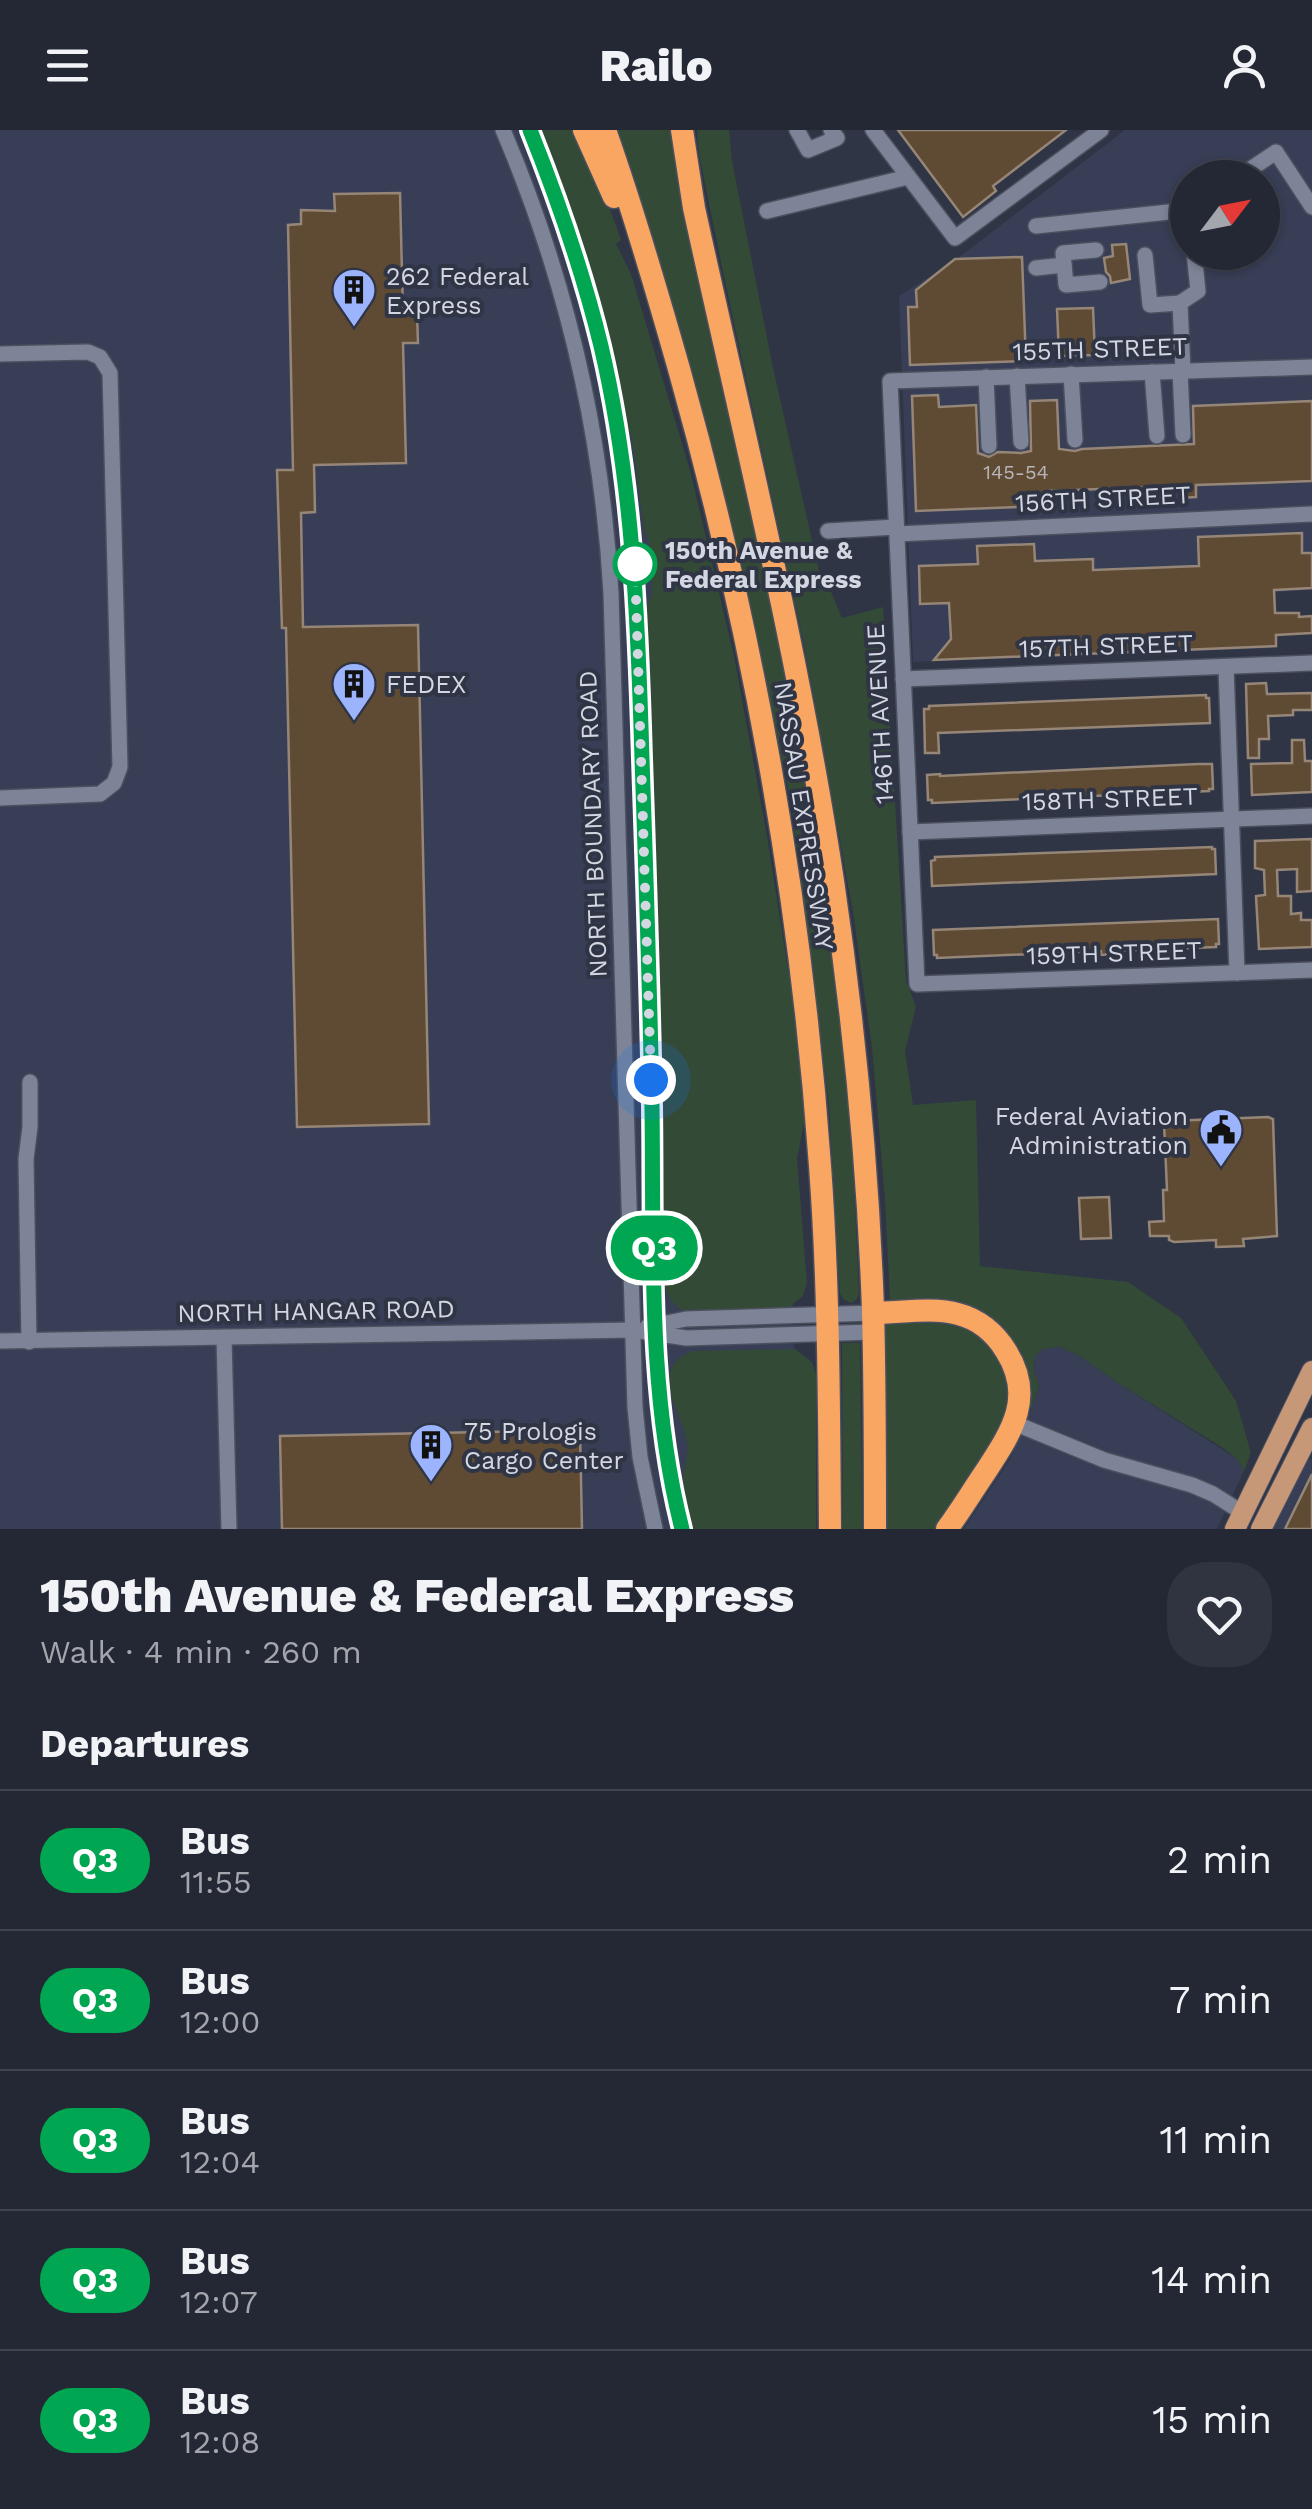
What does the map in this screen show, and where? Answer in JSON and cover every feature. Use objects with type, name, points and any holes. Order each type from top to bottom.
[{"type":"highway","points":[[584,130],[620,209],[678,364]]},
{"type":"highway","name":"NASSAU EXPRESSWAY","points":[[605,130],[642,238],[716,507],[766,738],[784,848],[812,1068],[822,1198],[830,1529]]},
{"type":"highway","name":"NASSAU EXPRESSWAY","points":[[682,130],[692,197],[781,604],[826,837],[857,1073],[873,1323],[875,1529]]},
{"type":"highway","points":[[873,1323],[943,1312],[970,1318],[991,1332],[1007,1352],[1018,1377],[1020,1402],[1014,1423],[948,1529]]},
{"type":"main road","points":[[1239,1521],[1312,1370]]},
{"type":"main road","points":[[1262,1529],[1307,1453],[1312,1428]]},
{"type":"street","name":"NORTH BOUNDARY ROAD","points":[[504,130],[541,225],[561,291],[586,389],[604,498],[612,610],[638,1445],[655,1529]]},
{"type":"street","name":"NORTH BOUNDARY ROAD","points":[[530,130],[572,248],[600,344],[631,531],[642,730],[657,1329],[664,1441],[682,1529]]},
{"type":"street","points":[[798,130],[808,150],[836,138],[831,130]]},
{"type":"street","points":[[873,130],[955,238],[1095,132]]},
{"type":"street","points":[[1264,160],[1276,152],[1312,207]]},
{"type":"street","points":[[768,211],[908,177]]},
{"type":"street","points":[[1036,226],[1170,212]]},
{"type":"street","points":[[1096,250],[1063,253],[1066,285],[1100,282]]},
{"type":"street","points":[[1145,256],[1150,305],[1180,304],[1198,291],[1196,270]]},
{"type":"street","points":[[1036,268],[1064,266]]},
{"type":"street","points":[[1180,304],[1183,435]]},
{"type":"street","points":[[0,354],[88,352],[100,356],[110,373],[120,766],[114,783],[100,794],[0,798]]},
{"type":"street","name":"155TH STREET","points":[[890,381],[1312,367]]},
{"type":"street","points":[[1152,372],[1157,436]]},
{"type":"street","points":[[1071,374],[1075,440]]},
{"type":"street","points":[[1017,376],[1020,442]]},
{"type":"street","points":[[986,378],[988,446]]},
{"type":"street","name":"146TH AVENUE","points":[[890,381],[917,984]]},
{"type":"street","name":"156TH STREET","points":[[828,531],[1312,514]]},
{"type":"street","name":"157TH STREET","points":[[903,679],[1312,663]]},
{"type":"street","points":[[1226,666],[1238,974]]},
{"type":"street","name":"158TH STREET","points":[[910,832],[1312,816]]},
{"type":"street","name":"159TH STREET","points":[[917,984],[1312,970]]},
{"type":"street","points":[[29,1342],[26,1159],[30,1082]]},
{"type":"street","name":"NORTH HANGAR ROAD","points":[[0,1341],[657,1329],[686,1338],[873,1323]]},
{"type":"street","points":[[224,1338],[229,1529]]},
{"type":"street","points":[[1014,1423],[1104,1460],[1214,1494],[1239,1521]]},
{"type":"shaded area","points":[[0,130],[559,130],[619,288],[791,1255],[795,1529],[0,1529]]},
{"type":"shaded area","points":[[1125,130],[1312,130],[1312,590],[1276,592],[1277,648],[913,662],[899,296],[954,261]]},
{"type":"shaded area","points":[[1060,1347],[1080,1356],[1239,1460],[1244,1471],[1217,1529],[964,1529],[1010,1459],[1031,1410],[1039,1386],[1034,1372],[1035,1356],[1043,1349]]},
{"type":"shaded area","points":[[1302,1455],[1312,1460],[1312,1529],[1271,1529]]},
{"type":"green space","points":[[538,130],[573,130],[604,193],[621,240],[616,244],[631,274],[690,470],[734,656],[792,994],[805,1118],[797,1159],[807,1283],[803,1296],[787,1309],[687,1313],[672,1302],[664,1282],[659,998],[644,614],[652,594],[651,575],[656,574],[612,350],[549,152]]},
{"type":"green space","points":[[614,130],[671,130],[805,765],[837,985],[851,1120],[859,1294],[851,1303],[840,1293],[829,1106],[791,803],[714,452],[678,325]]},
{"type":"green space","points":[[697,130],[729,130],[773,368],[821,580],[826,580],[842,618],[883,607],[906,981],[916,1006],[905,1051],[913,1105],[976,1100],[980,1266],[1128,1282],[1181,1318],[1236,1401],[1251,1453],[1244,1471],[1223,1448],[1060,1347],[1043,1349],[1035,1356],[1034,1372],[1039,1385],[1031,1410],[1017,1354],[980,1313],[890,1300],[872,1048],[853,912],[803,640],[724,277]]},
{"type":"green space","points":[[939,1321],[973,1329],[999,1353],[1010,1373],[1005,1411],[987,1454],[940,1529],[887,1529],[885,1323]]},
{"type":"green space","points":[[842,1343],[860,1343],[862,1529],[843,1529]]},
{"type":"green space","points":[[795,1349],[812,1362],[816,1374],[816,1529],[693,1529],[683,1488],[687,1442],[671,1391],[672,1368],[692,1351]]},
{"type":"building","points":[[898,130],[1066,130],[993,186],[996,191],[963,217]]},
{"type":"building","name":"FEDEX","points":[[400,193],[403,314],[417,314],[418,343],[403,343],[406,463],[314,465],[315,512],[301,513],[303,627],[418,625],[429,1124],[297,1127],[286,628],[282,628],[277,470],[293,470],[288,225],[301,224],[301,210],[335,211],[334,194]]},
{"type":"building","points":[[1126,244],[1130,279],[1111,283],[1104,258],[1113,256],[1112,245]]},
{"type":"building","points":[[1022,257],[1026,361],[910,365],[908,307],[917,307],[916,290],[955,259]]},
{"type":"building","points":[[1093,308],[1095,355],[1059,356],[1057,309]]},
{"type":"building","points":[[938,395],[939,407],[976,405],[978,453],[989,457],[998,452],[1031,451],[1030,401],[1057,400],[1059,449],[1075,451],[1194,444],[1193,406],[1312,401],[1312,481],[1196,485],[1196,497],[1181,498],[1181,486],[1047,491],[1047,506],[916,511],[912,396]]},
{"type":"building","points":[[1302,533],[1302,553],[1312,553],[1312,588],[1274,590],[1275,613],[1312,616],[1312,633],[1276,635],[1276,646],[934,660],[951,639],[949,603],[920,604],[919,566],[978,564],[977,546],[1034,544],[1035,561],[1093,559],[1093,570],[1199,566],[1198,537]]},
{"type":"building","points":[[1266,683],[1267,694],[1312,693],[1312,710],[1268,716],[1269,739],[1259,739],[1259,758],[1248,758],[1246,684]]},
{"type":"building","points":[[1206,695],[1210,723],[938,733],[939,753],[925,753],[924,709],[929,706]]},
{"type":"building","points":[[1292,740],[1304,740],[1305,761],[1312,761],[1312,792],[1252,795],[1251,764],[1292,763]]},
{"type":"building","points":[[1212,764],[1213,789],[1209,791],[932,803],[928,800],[927,775]]},
{"type":"building","points":[[1312,839],[1312,891],[1297,892],[1297,869],[1277,870],[1278,896],[1291,896],[1291,914],[1301,913],[1301,920],[1312,920],[1312,947],[1259,949],[1256,896],[1265,895],[1264,870],[1255,868],[1255,841]]},
{"type":"building","points":[[1212,847],[1216,874],[932,886],[931,861],[935,857]]},
{"type":"building","points":[[1218,919],[1216,947],[1114,951],[1101,955],[1101,951],[937,958],[934,955],[933,930]]},
{"type":"building","points":[[1273,1119],[1277,1236],[1243,1239],[1244,1246],[1216,1247],[1216,1240],[1174,1242],[1169,1236],[1150,1236],[1149,1222],[1164,1221],[1164,1123]]},
{"type":"building","points":[[1109,1197],[1111,1238],[1081,1239],[1079,1198]]},
{"type":"building","name":"75 Prologis Cargo Center","points":[[580,1430],[582,1529],[282,1529],[280,1436]]},
{"type":"building","points":[[1312,1474],[1312,1529],[1285,1529]]},
{"type":"bus line","name":"Q3","points":[[530,130],[572,248],[600,344],[630,515],[640,678],[660,1401],[672,1490],[682,1529]]},
{"type":"place","name":"262 Federal Express","points":[[354,328]]},
{"type":"place","name":"150th Avenue & Federal Express","points":[[635,564]]},
{"type":"place","name":"FEDEX","points":[[354,722]]},
{"type":"place","name":"Federal Aviation Administration","points":[[1221,1168]]},
{"type":"place","name":"75 Prologis Cargo Center","points":[[431,1483]]},
{"type":"route","points":[[635,564],[651,1080]]}]
